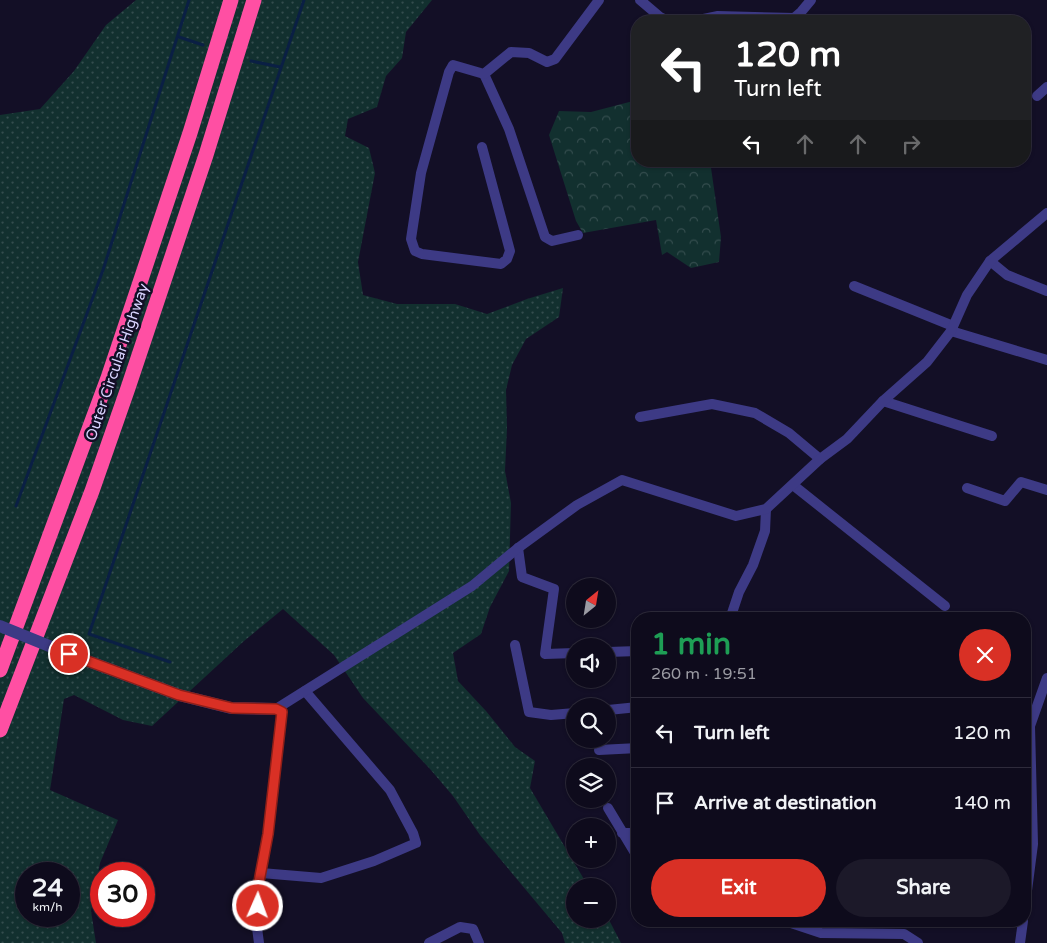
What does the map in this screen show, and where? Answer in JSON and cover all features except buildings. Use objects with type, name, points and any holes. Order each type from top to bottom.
[{"type":"highway","name":"Outer Circular Highway","points":[[0,670],[109,375],[190,133],[231,0]]},
{"type":"highway","name":"Outer Circular Highway","points":[[0,730],[92,491],[125,397],[206,155],[254,0]]},
{"type":"street","points":[[484,74],[511,52],[529,54],[547,62],[555,59],[599,0]]},
{"type":"street","points":[[640,0],[658,15]]},
{"type":"street","points":[[798,15],[811,0]]},
{"type":"street","points":[[482,147],[510,251],[507,259],[501,264],[422,254],[415,251],[410,239],[421,173],[449,72],[453,66],[484,74]]},
{"type":"street","points":[[484,74],[509,129],[545,237],[552,241],[578,235]]},
{"type":"street","points":[[1037,96],[1047,88]]},
{"type":"street","points":[[276,709],[472,586],[518,548],[577,505],[622,480],[736,516],[766,508],[820,459],[847,439],[883,401],[927,362],[952,328],[966,295],[990,261],[1047,213]]},
{"type":"street","points":[[990,261],[1007,275],[1047,291]]},
{"type":"street","points":[[854,286],[952,328],[1047,360]]},
{"type":"street","points":[[883,401],[992,436]]},
{"type":"street","points":[[640,417],[712,404],[755,413],[789,433],[820,459]]},
{"type":"street","points":[[967,488],[1005,501],[1021,482],[1047,490]]},
{"type":"street","points":[[793,485],[945,606]]},
{"type":"street","points":[[732,612],[739,592],[753,565],[765,531],[766,508]]},
{"type":"street","points":[[518,548],[522,577],[554,589],[545,654],[566,653]]},
{"type":"street","points":[[0,626],[179,695],[232,708],[276,709],[282,712],[268,834],[258,887],[257,928],[259,943]]},
{"type":"street","points":[[515,644],[529,712],[551,715],[566,714]]},
{"type":"street","points":[[616,652],[631,651]]},
{"type":"street","points":[[1031,723],[1047,678]]},
{"type":"street","points":[[261,873],[320,878],[374,861],[416,843],[414,833],[390,790],[305,691]]},
{"type":"street","points":[[1037,706],[1047,712]]},
{"type":"street","points":[[616,709],[631,708]]},
{"type":"street","points":[[599,750],[631,748]]},
{"type":"street","points":[[1031,765],[1033,844],[1031,860]]},
{"type":"street","points":[[608,808],[631,847]]},
{"type":"street","points":[[622,833],[631,833]]},
{"type":"street","points":[[429,943],[460,927],[473,929],[479,943]]},
{"type":"street","points":[[804,927],[821,933],[904,934],[918,943]]},
{"type":"street","points":[[1020,943],[1022,927]]},
{"type":"green space","points":[[136,0],[432,0],[406,32],[402,58],[386,76],[377,107],[348,119],[345,136],[369,148],[375,173],[358,262],[363,295],[397,304],[455,304],[487,314],[563,288],[559,317],[526,339],[512,365],[506,390],[505,471],[511,503],[509,571],[490,607],[481,634],[453,653],[458,681],[486,711],[515,747],[535,761],[530,788],[566,849],[566,868],[577,868],[583,878],[566,878],[566,928],[613,928],[621,943],[565,943],[562,933],[480,835],[453,796],[363,698],[334,655],[283,609],[244,641],[152,726],[123,720],[74,695],[64,699],[50,790],[118,820],[100,862],[90,862],[90,927],[94,927],[96,943],[0,943],[0,115],[40,109],[74,71],[106,25]]},
{"type":"green space","points":[[631,102],[631,167],[711,167],[721,237],[719,262],[691,268],[667,252],[662,255],[656,220],[583,233],[576,221],[549,135],[559,111],[591,112]]},
{"type":"waterway","points":[[16,506],[103,270],[189,0]]},
{"type":"waterway","points":[[170,662],[89,634],[304,0]]},
{"type":"waterway","points":[[179,37],[203,45]]},
{"type":"waterway","points":[[251,61],[280,67]]},
{"type":"route","points":[[69,654],[179,695],[232,708],[276,709],[282,712],[276,753],[272,806],[258,887],[258,906]]}]
